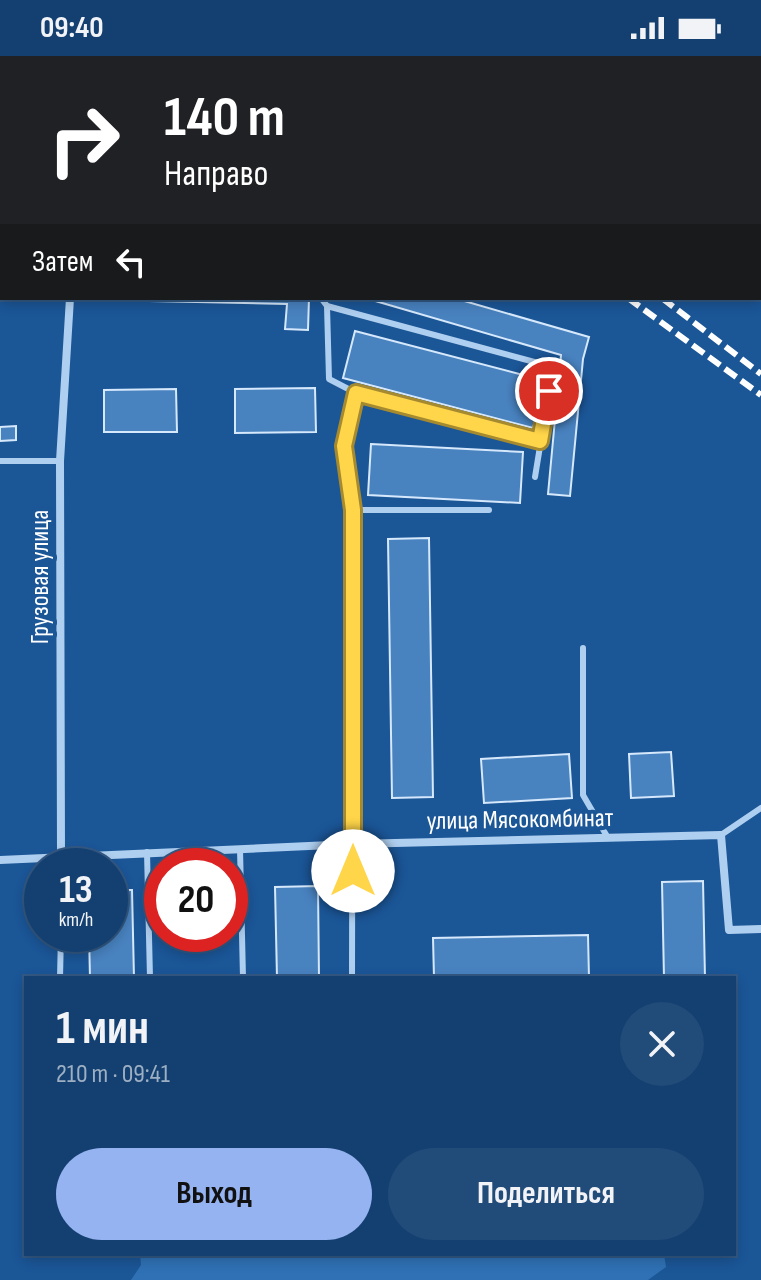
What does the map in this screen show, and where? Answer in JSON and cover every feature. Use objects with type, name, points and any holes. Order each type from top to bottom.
[{"type":"street","name":"Грузовая улица","points":[[61,848],[60,461],[70,300]]},
{"type":"street","name":"улица Мясокомбинат","points":[[248,849],[721,835]]},
{"type":"street","points":[[721,835],[729,930],[761,929]]},
{"type":"street","name":"улица Мясокомбинат","points":[[0,860],[24,858]]},
{"type":"lane","points":[[322,300],[327,306],[329,379],[356,393],[540,441]]},
{"type":"lane","points":[[327,306],[553,367],[535,477]]},
{"type":"lane","points":[[352,976],[353,510],[344,446],[356,393]]},
{"type":"lane","points":[[0,461],[60,461]]},
{"type":"lane","points":[[353,510],[489,510]]},
{"type":"lane","points":[[583,648],[583,795],[608,838]]},
{"type":"lane","points":[[721,835],[761,808]]},
{"type":"lane","points":[[60,976],[61,952]]},
{"type":"lane","points":[[149,952],[150,976]]},
{"type":"lane","points":[[242,952],[243,976]]},
{"type":"shaded area","points":[[140,1256],[664,1256],[666,1267],[648,1280],[131,1280],[141,1265]]},
{"type":"building","points":[[102,300],[309,300],[308,330],[285,329],[287,304]]},
{"type":"building","points":[[372,300],[461,300],[589,337],[583,359],[570,496],[548,494],[561,355]]},
{"type":"building","points":[[355,331],[546,381],[533,428],[343,378]]},
{"type":"building","points":[[315,388],[316,432],[235,433],[235,389]]},
{"type":"building","points":[[176,389],[177,432],[104,432],[104,390]]},
{"type":"building","points":[[16,426],[16,440],[0,441],[0,427]]},
{"type":"building","points":[[371,444],[523,452],[520,503],[368,495]]},
{"type":"building","points":[[429,538],[433,797],[392,798],[388,539]]},
{"type":"building","points":[[671,752],[674,796],[631,798],[629,754]]},
{"type":"building","points":[[569,754],[572,798],[484,803],[481,759]]},
{"type":"building","points":[[703,881],[705,976],[664,976],[662,882]]},
{"type":"building","points":[[318,886],[319,976],[277,976],[275,887]]},
{"type":"building","points":[[128,890],[132,890],[134,976],[90,976],[89,952],[128,952]]},
{"type":"building","points":[[588,935],[589,976],[434,976],[433,938]]},
{"type":"railway","points":[[631,300],[761,395]]},
{"type":"railway","points":[[665,300],[761,374]]},
{"type":"route","points":[[353,871],[353,510],[344,446],[356,393],[540,441],[549,391]]}]
